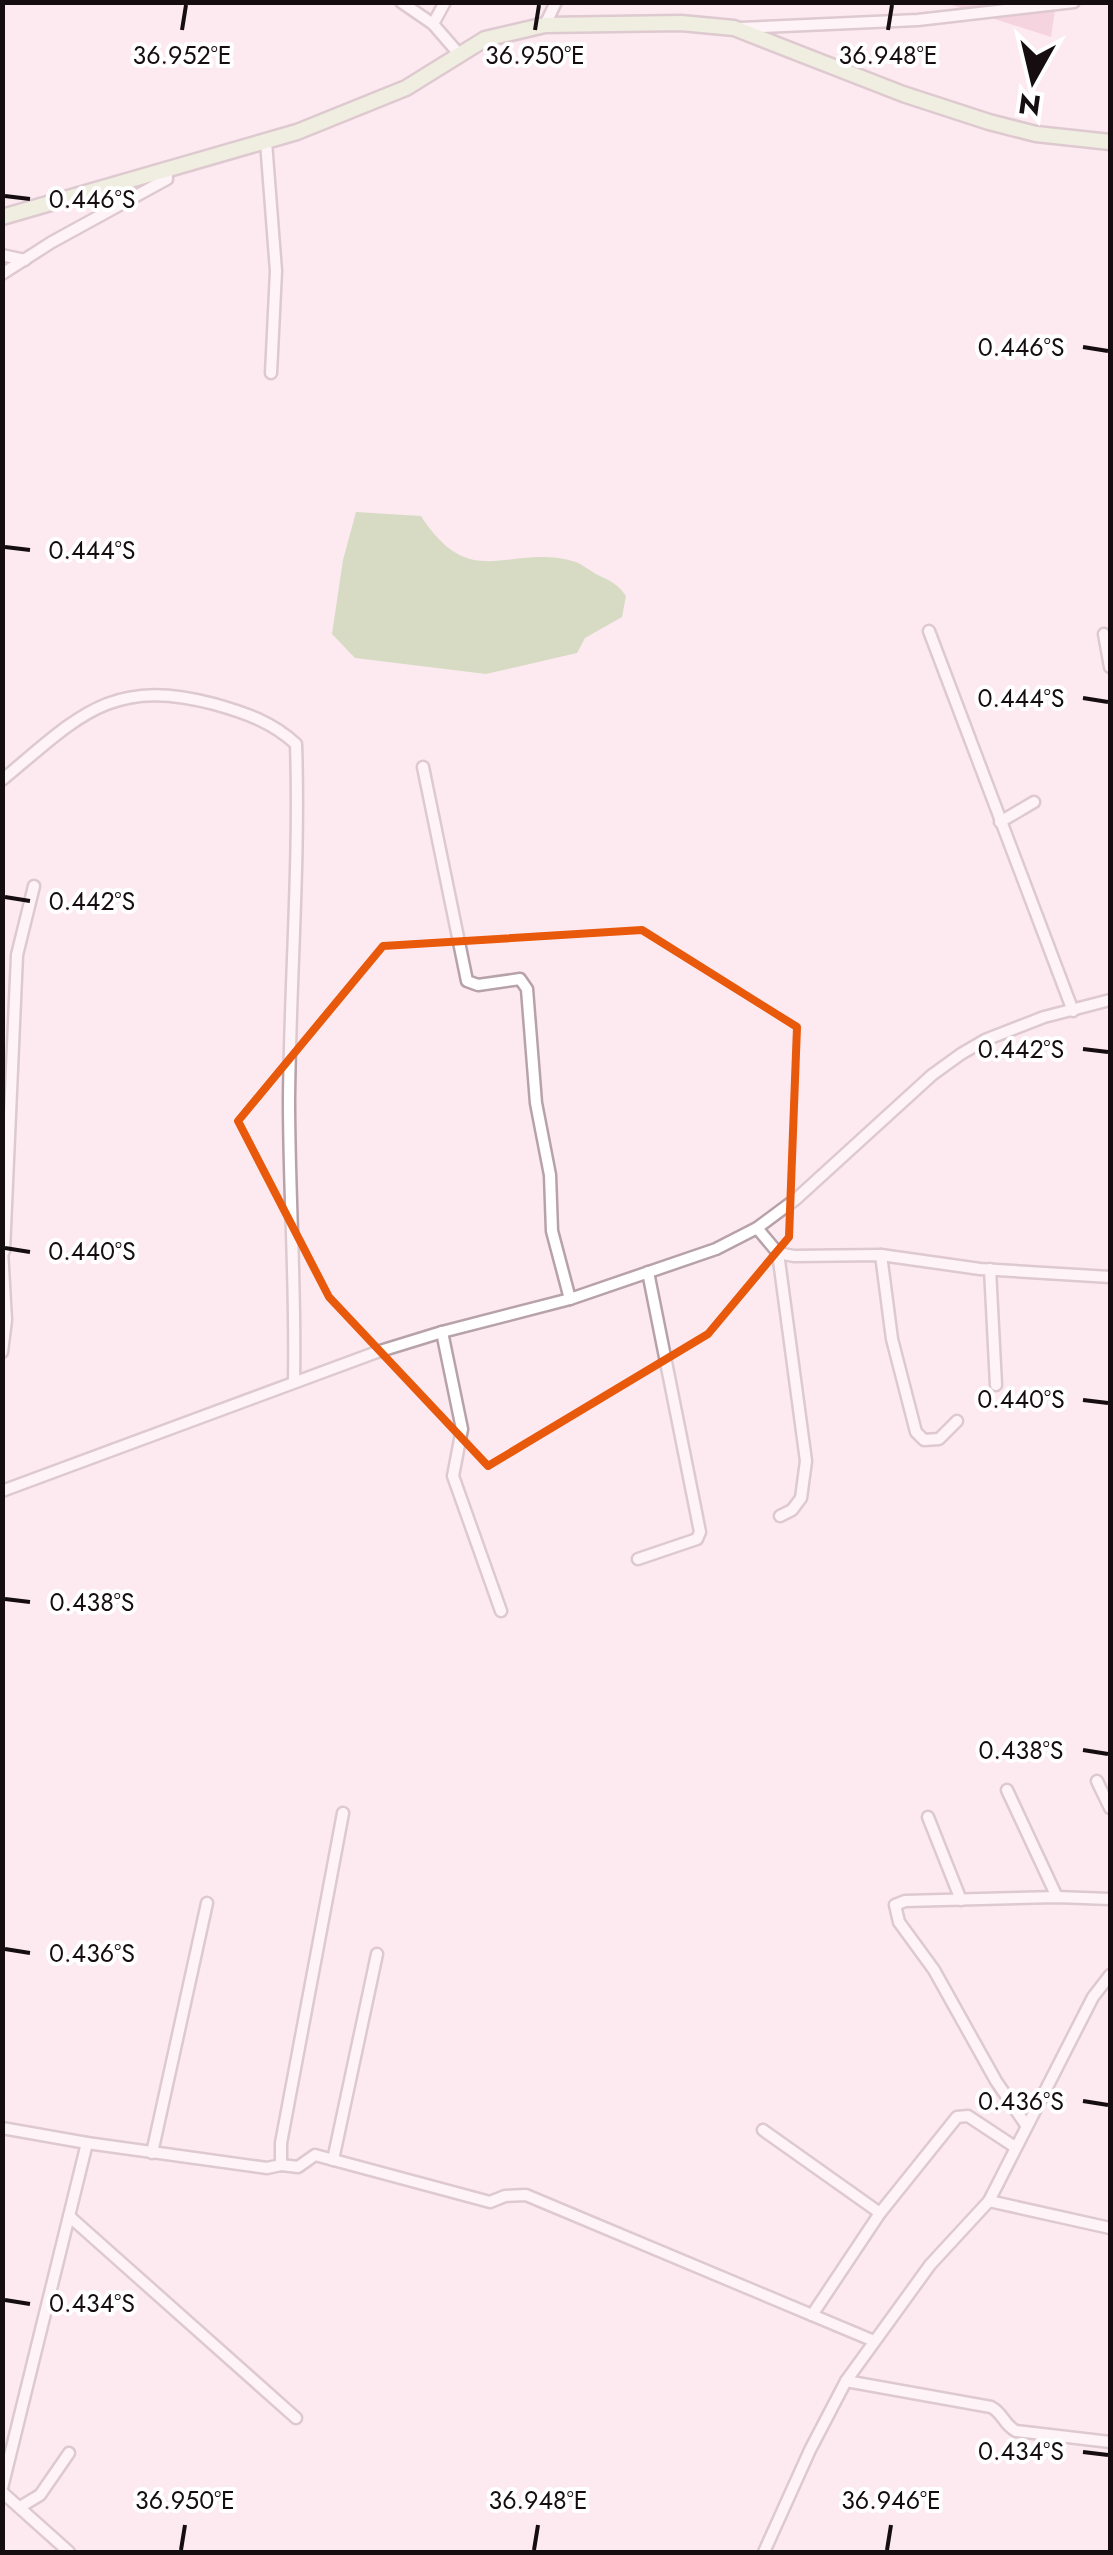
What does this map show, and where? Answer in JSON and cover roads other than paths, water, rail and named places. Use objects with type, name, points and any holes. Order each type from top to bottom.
[{"type":"street","points":[[401,2],[433,24],[459,54]]},
{"type":"street","points":[[433,24],[445,2]]},
{"type":"street","points":[[545,25],[556,2]]},
{"type":"street","points":[[2,217],[266,142],[346,114],[406,88],[485,39],[545,25],[695,24],[734,28],[918,20],[1074,2]]},
{"type":"street","points":[[734,28],[903,94],[989,122],[1036,134],[1110,142]]},
{"type":"street","points":[[266,142],[276,271],[271,374]]},
{"type":"street","points":[[2,274],[168,178],[166,168]]},
{"type":"street","points":[[2,255],[26,260]]},
{"type":"street","points":[[929,631],[1073,1010]]},
{"type":"street","points":[[1104,634],[1110,667]]},
{"type":"street","points":[[2,780],[54,735],[110,702],[148,693],[188,698],[245,713],[277,727],[296,744],[298,818],[289,1100],[296,1314],[294,1381]]},
{"type":"street","points":[[423,767],[467,981],[478,985],[520,979],[527,989],[536,1103],[550,1175],[552,1231],[570,1300]]},
{"type":"street","points":[[1000,822],[1034,802]]},
{"type":"street","points":[[2,1352],[17,955],[34,886]]},
{"type":"street","points":[[2,1491],[294,1381],[442,1332],[570,1300],[716,1250],[757,1228],[796,1199],[932,1075],[961,1054],[984,1040],[1044,1017],[1110,1000]]},
{"type":"street","points":[[757,1228],[778,1253],[806,1460],[801,1498],[792,1510],[780,1516]]},
{"type":"street","points":[[778,1253],[881,1254],[990,1269],[1110,1277]]},
{"type":"street","points":[[881,1254],[892,1339],[916,1432],[924,1440],[938,1440],[957,1421]]},
{"type":"street","points":[[990,1269],[996,1384]]},
{"type":"street","points":[[638,1559],[697,1538],[700,1532],[648,1272]]},
{"type":"street","points":[[442,1332],[462,1429],[454,1476],[501,1611]]},
{"type":"street","points":[[1097,1780],[1110,1808]]},
{"type":"street","points":[[1007,1790],[1057,1896]]},
{"type":"street","points":[[281,2165],[281,2143],[343,1814]]},
{"type":"street","points":[[928,1816],[961,1900]]},
{"type":"street","points":[[1026,2125],[996,2081],[934,1970],[899,1922],[894,1905],[904,1901],[1057,1896],[1110,1898]]},
{"type":"street","points":[[152,2153],[207,1903]]},
{"type":"street","points":[[333,2160],[377,1954]]},
{"type":"street","points":[[764,2552],[846,2381],[930,2264],[989,2201],[1093,1997],[1110,1975]]},
{"type":"street","points":[[812,2315],[880,2213],[962,2114],[1015,2148]]},
{"type":"street","points":[[2,2128],[86,2144],[267,2168],[298,2167],[315,2156],[490,2202],[526,2194],[874,2340]]},
{"type":"street","points":[[763,2130],[880,2213]]},
{"type":"street","points":[[69,2552],[2,2490],[86,2144]]},
{"type":"street","points":[[989,2201],[1110,2228]]},
{"type":"street","points":[[69,2216],[296,2418]]},
{"type":"street","points":[[846,2381],[992,2407],[1007,2427],[1016,2431],[1110,2442]]},
{"type":"street","points":[[20,2507],[40,2495],[69,2453]]}]
